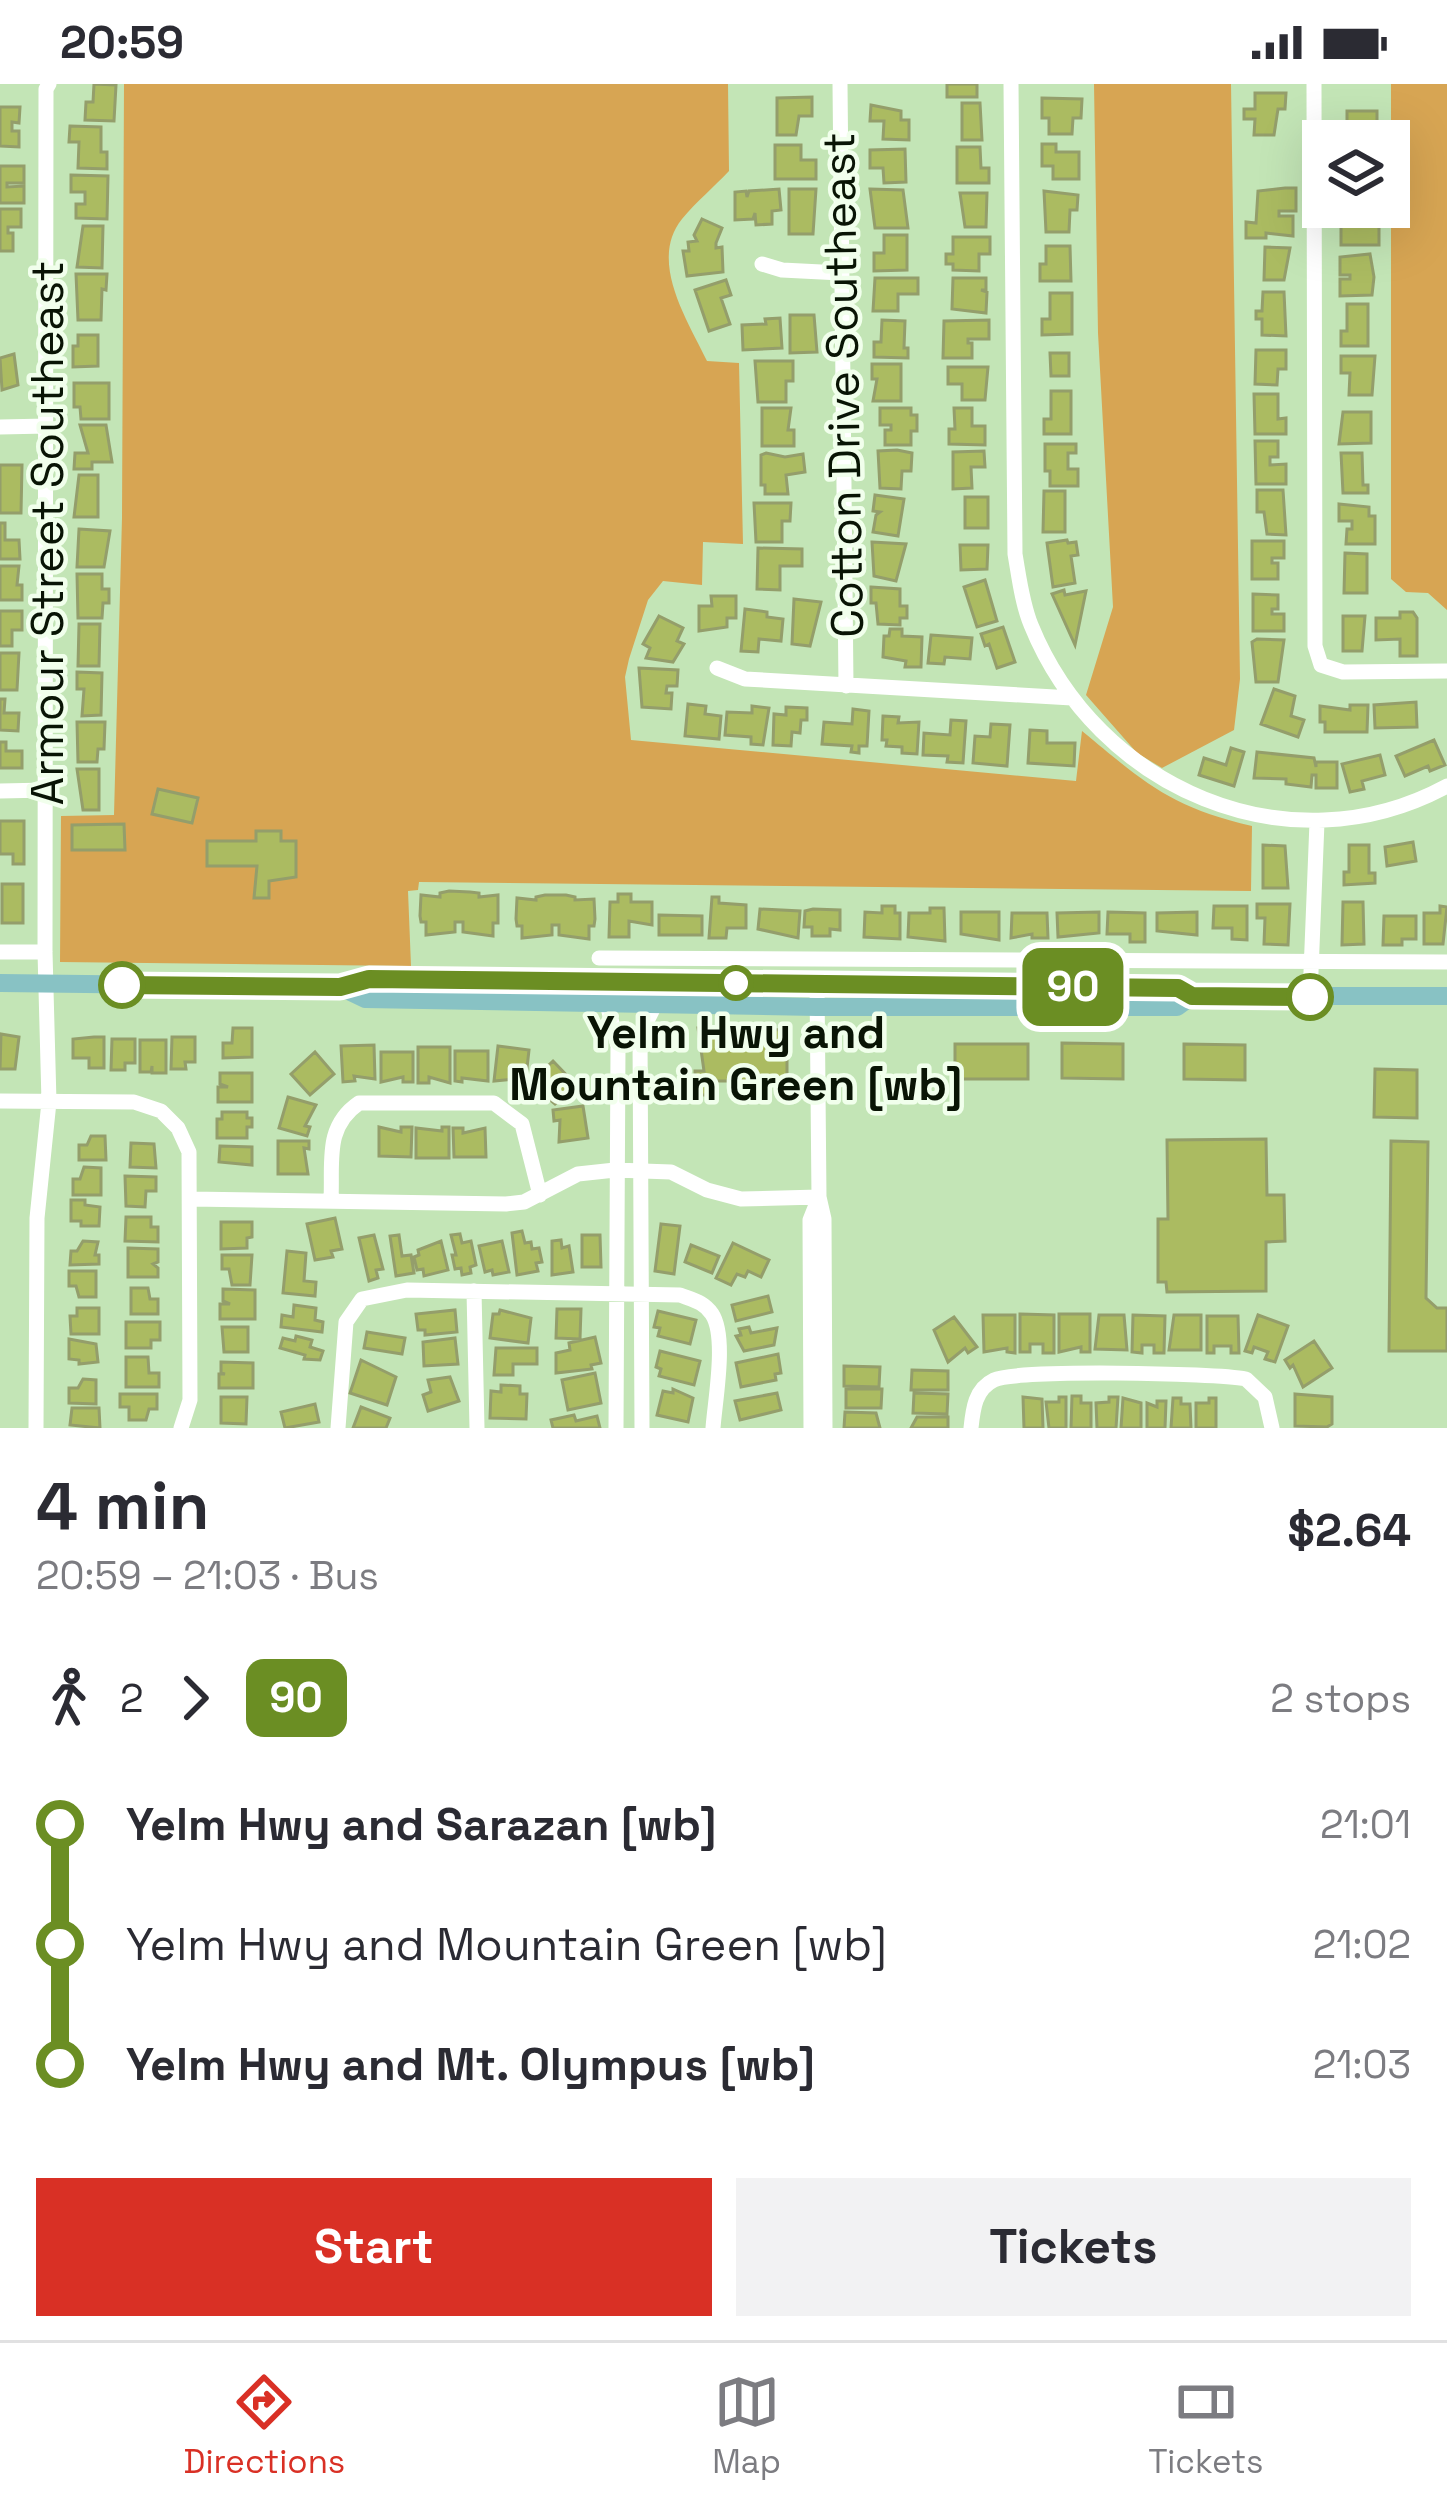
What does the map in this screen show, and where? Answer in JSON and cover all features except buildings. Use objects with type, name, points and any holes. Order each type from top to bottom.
[{"type":"main road","points":[[0,983],[340,987],[369,979],[1178,988],[1192,996],[1447,996]]},
{"type":"main road","points":[[340,987],[365,999],[817,1007],[1177,1007],[1192,996]]},
{"type":"street","name":"Armour Street Southeast","points":[[36,1428],[38,1218],[49,1102],[45,952],[49,84]]},
{"type":"street","name":"Cotton Drive Southeast","points":[[840,84],[846,686]]},
{"type":"street","points":[[1010,84],[1015,554],[1030,624],[1072,698],[1083,714],[1148,773],[1183,791],[1266,815],[1316,822],[1381,812],[1447,786]]},
{"type":"street","points":[[1313,84],[1315,646],[1321,665],[1343,673],[1447,671]]},
{"type":"street","points":[[762,264],[782,270],[841,273]]},
{"type":"street","points":[[0,427],[47,426]]},
{"type":"street","points":[[717,668],[746,679],[1072,698]]},
{"type":"street","points":[[0,791],[48,790]]},
{"type":"street","points":[[1310,997],[1316,822]]},
{"type":"street","points":[[0,952],[45,952]]},
{"type":"street","points":[[599,958],[1447,962]]},
{"type":"street","points":[[817,986],[825,1428]]},
{"type":"street","points":[[607,1004],[618,1046],[616,1428]]},
{"type":"street","points":[[641,1428],[640,1035],[655,1005]]},
{"type":"street","points":[[0,1101],[134,1102],[161,1111],[178,1128],[189,1152],[190,1199],[190,1400],[181,1428]]},
{"type":"street","points":[[331,1201],[334,1131],[343,1114],[359,1103],[494,1103],[522,1124],[540,1195]]},
{"type":"street","points":[[190,1199],[506,1204],[540,1195],[578,1174],[615,1170],[671,1172],[728,1197],[819,1197]]},
{"type":"street","points":[[811,1428],[810,1220],[819,1197]]},
{"type":"street","points":[[338,1428],[346,1322],[362,1299],[407,1290],[680,1295],[702,1303],[715,1318],[719,1344],[713,1428]]},
{"type":"street","points":[[475,1291],[477,1428]]},
{"type":"street","points":[[971,1428],[980,1392],[1003,1377],[1040,1375],[1232,1376],[1261,1390],[1269,1404],[1272,1428]]},
{"type":"shaded area","points":[[124,84],[728,84],[729,171],[682,219],[669,253],[675,291],[707,361],[739,363],[743,544],[703,542],[702,585],[663,581],[648,600],[625,677],[631,740],[1076,781],[1082,731],[1160,791],[1252,826],[1251,891],[419,882],[418,890],[408,891],[411,966],[60,962],[61,816],[114,815],[122,518]]},
{"type":"shaded area","points":[[1094,84],[1231,84],[1240,679],[1234,730],[1162,768],[1137,753],[1086,695],[1113,607],[1098,333]]},
{"type":"shaded area","points":[[1391,84],[1447,84],[1447,610],[1428,593],[1406,592],[1391,579],[1391,228],[1410,228],[1410,120],[1391,120]]},
{"type":"bus line","name":"90","points":[[122,985],[340,987],[369,979],[692,982],[1178,988],[1192,996],[1310,997]]},
{"type":"place","name":"Yelm Hwy and Mountain Green [wb]","points":[[736,983]]}]
